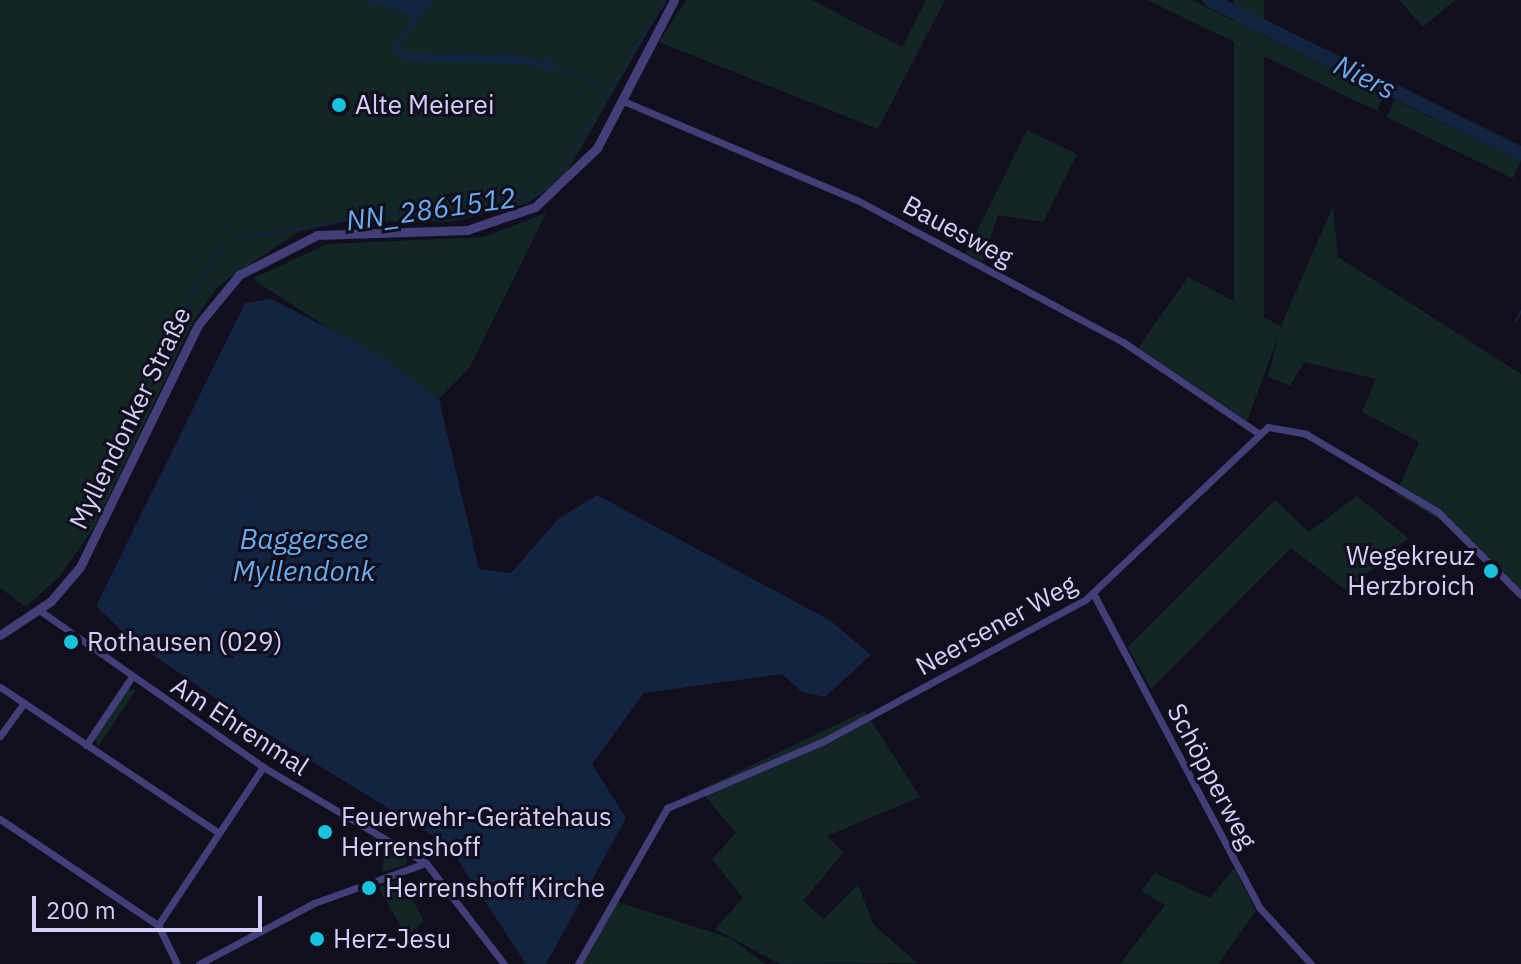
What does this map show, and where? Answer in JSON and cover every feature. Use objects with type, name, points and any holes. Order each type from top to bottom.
[{"type":"street","name":"Myllendonker Straße","points":[[0,635],[39,610],[86,556],[194,334],[239,275],[317,235],[454,231],[514,217],[573,177],[621,100],[674,0]]},
{"type":"street","name":"Bauesweg","points":[[621,100],[857,200],[1123,342],[1258,433]]},
{"type":"street","points":[[1258,433],[1286,425],[1438,512],[1521,595]]},
{"type":"street","name":"Neersener Weg","points":[[578,964],[667,808],[822,742],[1094,595],[1258,433]]},
{"type":"street","name":"Schöpperweg","points":[[1094,595],[1259,907],[1311,964]]},
{"type":"street","name":"Am Ehrenmal","points":[[39,610],[131,678],[263,767],[426,863]]},
{"type":"street","points":[[86,745],[131,678]]},
{"type":"street","points":[[0,687],[219,833]]},
{"type":"street","points":[[0,736],[24,703]]},
{"type":"street","points":[[158,925],[263,767]]},
{"type":"street","points":[[0,819],[158,925],[177,964]]},
{"type":"street","points":[[199,964],[212,961],[314,903],[426,863],[504,964]]},
{"type":"green space","points":[[0,0],[666,0],[563,179],[526,204],[450,222],[348,221],[298,232],[218,286],[192,324],[95,526],[60,576],[26,607],[0,588]]},
{"type":"green space","points":[[686,0],[812,0],[902,47],[926,0],[945,0],[878,129],[659,42]]},
{"type":"green space","points":[[1147,0],[1192,0],[1385,94],[1377,111]]},
{"type":"green space","points":[[1234,0],[1264,0],[1264,320],[1234,320]]},
{"type":"green space","points":[[1399,0],[1455,0],[1423,27]]},
{"type":"green space","points":[[1395,100],[1521,161],[1513,178],[1387,117]]},
{"type":"green space","points":[[1027,130],[1077,154],[1043,222],[998,215],[983,262],[966,253]]},
{"type":"green space","points":[[1333,206],[1338,257],[1521,374],[1521,598],[1440,520],[1396,494],[1419,442],[1362,412],[1376,379],[1304,362],[1290,386],[1268,377],[1278,337],[1247,421],[1138,348],[1188,277],[1281,326]]},
{"type":"green space","points":[[546,213],[470,367],[439,399],[252,279],[327,244],[484,237]]},
{"type":"green space","points":[[1357,496],[1408,538],[1347,591],[1291,548],[1151,689],[1128,647],[1275,500],[1309,532]]},
{"type":"green space","points":[[127,689],[136,690],[98,747],[94,738]]},
{"type":"green space","points":[[865,711],[920,797],[827,836],[843,853],[803,901],[824,919],[858,884],[873,924],[917,963],[780,964],[715,929],[743,898],[712,859],[736,833],[700,790]]},
{"type":"green space","points":[[386,843],[407,856],[406,865],[382,872]]},
{"type":"green space","points":[[1234,868],[1256,911],[1218,964],[1120,964],[1165,905],[1141,891],[1155,873],[1210,898]]},
{"type":"green space","points":[[402,878],[424,921],[407,937],[378,887]]},
{"type":"green space","points":[[616,901],[732,939],[765,964],[580,964]]},
{"type":"water","points":[[362,0],[434,0],[399,43],[408,53],[516,55],[545,63],[550,56],[557,73],[526,64],[406,61],[392,47],[414,16]]},
{"type":"water","name":"Baggersee Myllendonk","points":[[271,299],[373,351],[439,399],[479,569],[511,573],[558,519],[597,495],[831,621],[871,655],[825,697],[802,692],[782,674],[644,693],[592,764],[626,818],[546,964],[526,964],[448,845],[258,728],[130,639],[96,606],[245,303]]},
{"type":"waterway","name":"NN_2861512","points":[[237,239],[474,198],[537,195],[557,176],[666,0]]},
{"type":"waterway","name":"Niers","points":[[1210,0],[1521,154]]},
{"type":"waterway","points":[[558,71],[582,75],[606,92]]},
{"type":"waterway","name":"NN_2861512","points":[[172,357],[189,300],[221,245]]},
{"type":"waterway","points":[[1516,321],[1521,311]]},
{"type":"place","name":"Alte Meierei","points":[[339,105]]},
{"type":"place","name":"Wegekreuz Herzbroich","points":[[1491,571]]},
{"type":"place","name":"Rothausen (029)","points":[[71,642]]},
{"type":"place","name":"Feuerwehr-Gerätehaus Herrenshoff","points":[[325,832]]},
{"type":"place","name":"Herrenshoff Kirche","points":[[369,888]]},
{"type":"place","name":"Herz-Jesu","points":[[317,939]]}]
